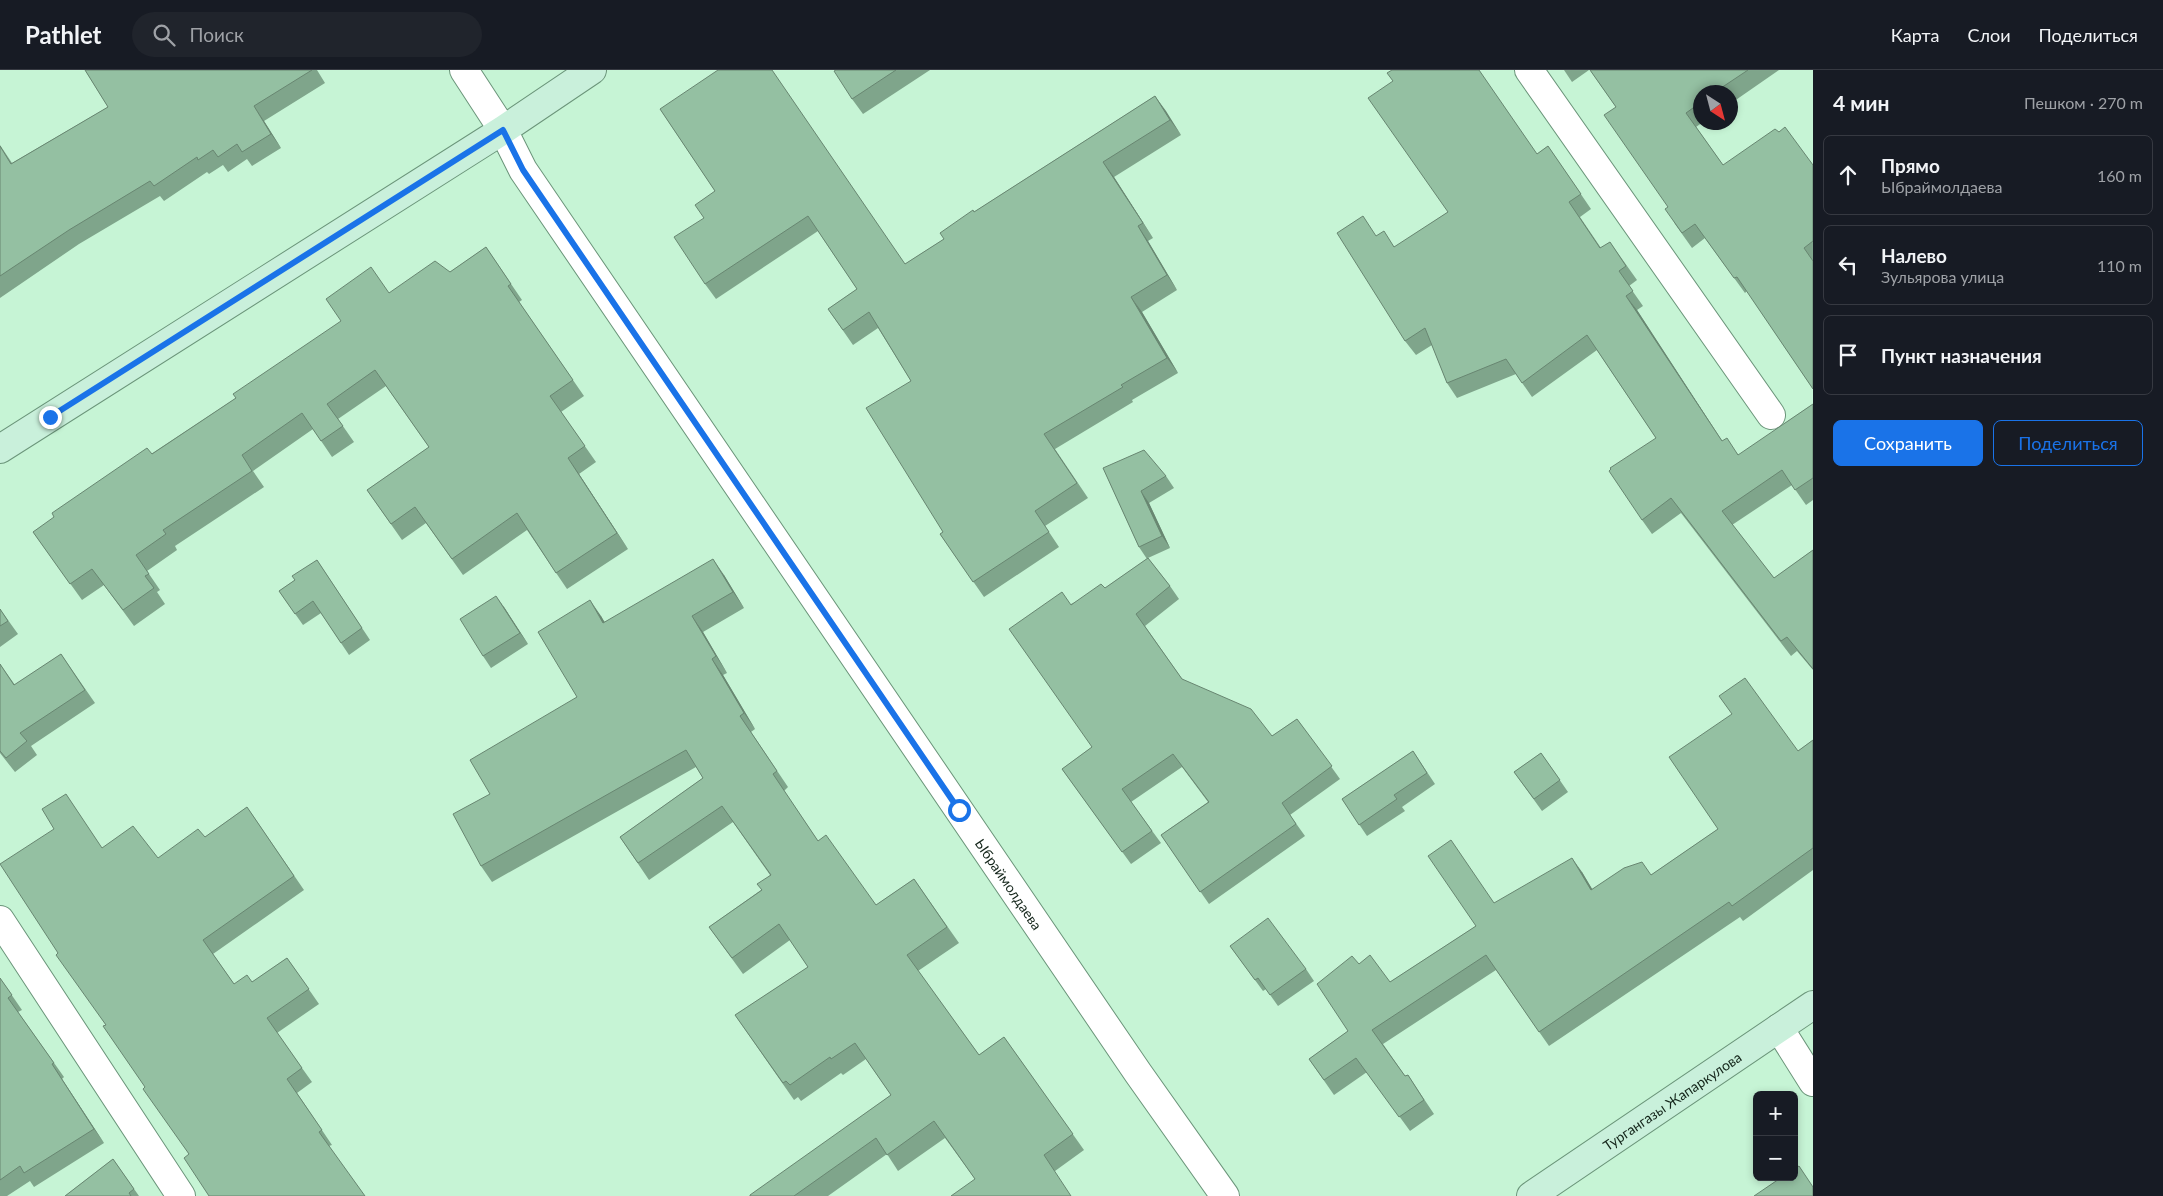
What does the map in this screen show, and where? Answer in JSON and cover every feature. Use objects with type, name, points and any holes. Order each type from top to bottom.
[{"type":"street","name":"Ыбраймолдаева","points":[[464,70],[503,130],[523,170],[1138,1073],[1225,1196]]},
{"type":"street","points":[[0,449],[503,130],[592,70]]},
{"type":"street","points":[[1529,70],[1771,415]]},
{"type":"street","points":[[0,920],[181,1196]]},
{"type":"street","name":"Тургангазы Жапаркулова","points":[[1531,1196],[1813,1005]]},
{"type":"street","points":[[1779,1028],[1813,1082]]},
{"type":"building","points":[[85,70],[312,70],[254,106],[271,134],[242,152],[237,144],[218,157],[213,150],[198,160],[197,157],[154,186],[150,181],[69,230],[0,276],[0,146],[11,164],[108,107]]},
{"type":"building","points":[[718,70],[772,70],[905,264],[944,239],[940,233],[973,210],[974,212],[1155,96],[1170,120],[1103,162],[1143,223],[1138,226],[1167,275],[1131,297],[1167,358],[1121,385],[1123,387],[1044,434],[1077,483],[1035,511],[1049,532],[973,582],[940,534],[943,532],[866,408],[911,381],[869,312],[843,330],[828,309],[857,289],[808,216],[705,284],[674,237],[704,218],[695,205],[715,191],[660,109]]},
{"type":"building","points":[[896,70],[852,99],[834,71]]},
{"type":"building","points":[[1392,70],[1479,70],[1537,154],[1548,146],[1581,194],[1569,202],[1600,248],[1610,242],[1626,266],[1619,271],[1633,291],[1626,296],[1722,441],[1727,438],[1738,455],[1813,404],[1813,478],[1795,490],[1782,470],[1722,511],[1774,578],[1813,550],[1813,669],[1787,637],[1781,641],[1671,498],[1642,520],[1609,471],[1610,468],[1656,438],[1587,335],[1522,383],[1506,359],[1447,383],[1425,328],[1405,341],[1337,233],[1363,216],[1376,236],[1384,231],[1394,247],[1448,212],[1368,98],[1393,81],[1387,73]]},
{"type":"building","points":[[1590,70],[1748,70],[1726,85],[1693,85],[1693,108],[1686,113],[1693,123],[1693,130],[1698,130],[1723,165],[1775,129],[1779,132],[1785,127],[1813,165],[1813,241],[1804,248],[1813,261],[1813,389],[1737,277],[1734,278],[1695,224],[1682,233],[1665,209],[1668,207],[1604,115],[1616,107]]},
{"type":"building","points":[[486,247],[511,284],[508,286],[573,380],[550,396],[585,446],[568,458],[617,533],[556,573],[517,513],[452,559],[415,507],[391,524],[367,490],[429,447],[375,370],[327,404],[343,426],[321,441],[302,413],[242,455],[252,471],[163,530],[166,534],[136,555],[149,574],[145,576],[154,588],[123,610],[92,569],[70,584],[33,532],[54,517],[52,513],[147,448],[152,454],[236,398],[233,394],[341,321],[326,299],[371,267],[389,293],[435,261],[450,272]]},
{"type":"building","points":[[1144,450],[1166,476],[1141,491],[1162,536],[1139,547],[1103,468]]},
{"type":"building","points":[[1148,558],[1170,586],[1136,614],[1182,679],[1251,709],[1272,736],[1297,719],[1332,766],[1282,803],[1296,824],[1200,892],[1161,835],[1209,802],[1173,754],[1122,789],[1152,831],[1122,852],[1062,769],[1092,747],[1009,629],[1062,592],[1071,605],[1101,584],[1105,588]]},
{"type":"building","points":[[713,559],[733,592],[692,616],[716,656],[712,659],[744,713],[740,716],[777,771],[773,774],[818,841],[826,835],[876,905],[914,879],[947,927],[907,955],[979,1055],[1004,1037],[1073,1134],[1044,1155],[1071,1196],[951,1196],[975,1179],[934,1121],[887,1155],[876,1138],[794,1196],[750,1196],[891,1095],[855,1043],[831,1059],[830,1057],[790,1085],[786,1081],[783,1083],[735,1015],[808,967],[779,924],[732,958],[709,927],[762,890],[757,884],[771,875],[722,806],[638,863],[620,837],[703,778],[686,750],[481,866],[453,814],[490,794],[470,760],[577,697],[538,632],[590,600],[603,623]]},
{"type":"building","points":[[317,560],[362,628],[341,643],[313,601],[295,614],[279,591],[295,580],[292,576]]},
{"type":"building","points":[[496,596],[520,633],[483,656],[460,619]]},
{"type":"building","points":[[0,609],[8,621],[0,626]]},
{"type":"building","points":[[61,654],[85,690],[20,733],[27,741],[6,758],[0,751],[0,664],[14,685]]},
{"type":"building","points":[[1745,678],[1798,751],[1813,740],[1813,848],[1732,906],[1729,902],[1539,1032],[1486,955],[1372,1030],[1405,1076],[1408,1075],[1424,1100],[1399,1117],[1356,1058],[1324,1080],[1309,1059],[1348,1031],[1317,984],[1352,956],[1359,964],[1370,955],[1390,982],[1476,926],[1428,856],[1451,840],[1494,903],[1572,858],[1591,890],[1624,868],[1642,862],[1651,875],[1718,829],[1669,757],[1732,714],[1719,696]]},
{"type":"building","points":[[1413,751],[1427,773],[1394,795],[1397,799],[1359,825],[1342,799]]},
{"type":"building","points":[[1541,753],[1560,780],[1534,799],[1514,772]]},
{"type":"building","points":[[66,794],[102,848],[133,826],[158,858],[198,829],[205,837],[247,807],[294,876],[203,940],[234,984],[247,975],[252,982],[287,958],[309,989],[267,1018],[302,1068],[287,1079],[322,1130],[319,1132],[365,1196],[209,1196],[184,1158],[189,1154],[143,1089],[145,1087],[103,1026],[106,1025],[56,955],[58,953],[0,864],[54,829],[42,809]]},
{"type":"building","points":[[1268,918],[1306,969],[1270,995],[1258,978],[1255,980],[1230,946]]},
{"type":"building","points":[[0,978],[12,995],[8,998],[54,1063],[52,1064],[94,1129],[24,1173],[20,1166],[0,1180]]},
{"type":"building","points":[[113,1159],[134,1189],[129,1193],[131,1196],[65,1196]]},
{"type":"building","points":[[1798,1167],[1813,1187],[1813,1196],[1754,1196],[1776,1181],[1798,1181]]},
{"type":"route","points":[[50,417],[503,130],[523,170],[959,810]]}]
